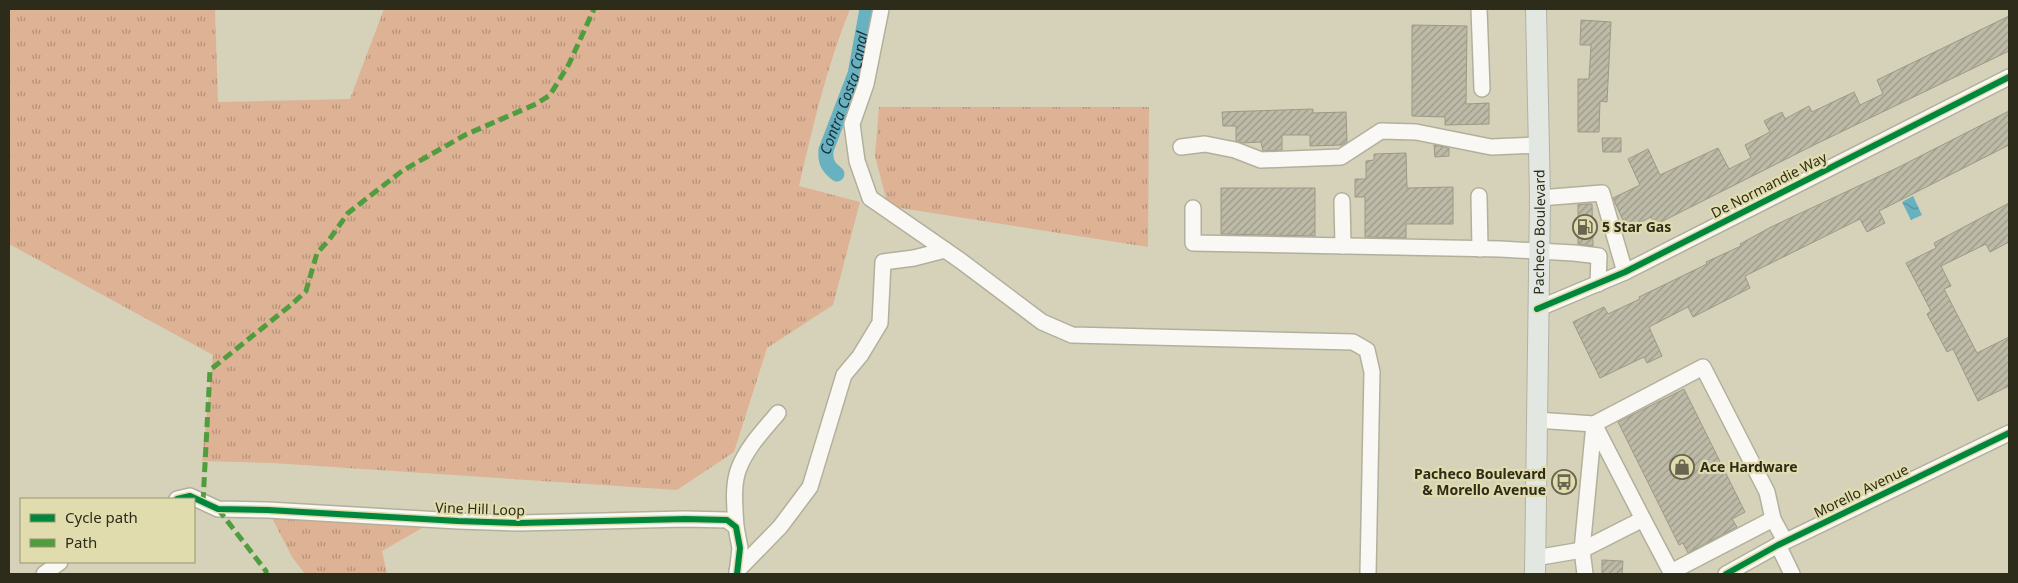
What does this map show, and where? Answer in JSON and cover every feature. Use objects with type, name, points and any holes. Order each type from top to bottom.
[{"type":"main road","name":"Pacheco Boulevard","points":[[1535,566],[1540,198],[1536,9]]},
{"type":"street","points":[[881,9],[866,84],[852,124],[857,161],[870,198],[946,250],[1042,322],[1072,335],[1352,342],[1367,350],[1372,372],[1368,574]]},
{"type":"street","points":[[1479,9],[1482,89]]},
{"type":"street","name":"De Normandie Way","points":[[1537,309],[1625,272],[2009,77]]},
{"type":"street","points":[[1181,147],[1205,144],[1235,150],[1261,160],[1341,157],[1381,131],[1416,132],[1491,147],[1539,145]]},
{"type":"street","points":[[1540,198],[1602,193],[1625,272]]},
{"type":"street","points":[[1480,196],[1480,249]]},
{"type":"street","points":[[1342,201],[1343,246]]},
{"type":"street","points":[[1193,208],[1193,243],[1480,249],[1574,253],[1599,256],[1618,250]]},
{"type":"street","points":[[737,573],[780,527],[810,487],[844,375],[860,356],[880,323],[883,262],[914,258],[946,250]]},
{"type":"street","points":[[1598,284],[1599,256]]},
{"type":"street","points":[[1536,420],[1594,424],[1703,367],[1767,492],[1773,519],[1792,574]]},
{"type":"street","points":[[737,573],[740,548],[734,498],[738,469],[754,442],[778,413]]},
{"type":"street","points":[[1594,424],[1671,573],[1773,519]]},
{"type":"street","points":[[1585,574],[1582,550],[1594,424]]},
{"type":"street","name":"Morello Avenue","points":[[1726,574],[1781,543],[2009,433]]},
{"type":"street","name":"Vine Hill Loop","points":[[181,498],[190,496],[194,498]]},
{"type":"street","name":"Vine Hill Loop","points":[[195,498],[218,509],[278,510],[519,523],[685,518],[727,520],[736,527]]},
{"type":"street","points":[[1535,566],[1582,550],[1643,519]]},
{"type":"street","points":[[44,574],[59,563]]},
{"type":"green space","points":[[9,9],[215,9],[218,102],[350,99],[384,9],[850,9],[827,74],[799,186],[860,202],[833,305],[767,348],[734,452],[677,490],[273,463],[202,461],[213,355],[9,244]]},
{"type":"green space","points":[[879,107],[1149,107],[1148,247],[888,206],[875,156]]},
{"type":"green space","points":[[268,510],[436,520],[382,551],[387,574],[305,574],[292,557]]},
{"type":"water","points":[[1913,196],[1922,215],[1911,220],[1902,202]]},
{"type":"building","points":[[2009,16],[2009,51],[1816,144],[1655,225],[1651,217],[1627,229],[1613,198],[1640,185],[1628,159],[1648,149],[1660,175],[1718,148],[1729,169],[1751,158],[1745,145],[1770,132],[1764,121],[1782,112],[1785,119],[1809,106],[1812,112],[1854,92],[1860,105],[1883,94],[1877,80]]},
{"type":"building","points":[[1581,20],[1611,22],[1607,102],[1600,101],[1599,132],[1578,132],[1578,79],[1589,79],[1591,45],[1580,45]]},
{"type":"building","points":[[1412,25],[1467,26],[1466,104],[1489,103],[1489,124],[1445,125],[1445,117],[1412,116]]},
{"type":"building","points":[[1313,109],[1313,113],[1346,112],[1347,142],[1342,145],[1310,146],[1310,135],[1282,135],[1282,150],[1263,151],[1261,142],[1242,143],[1236,141],[1236,126],[1223,126],[1222,112]]},
{"type":"building","points":[[2009,111],[2009,145],[1879,211],[1885,223],[1867,232],[1860,219],[1745,276],[1750,288],[1693,317],[1688,307],[1649,327],[1662,356],[1647,363],[1644,357],[1600,378],[1573,322],[1604,307],[1608,314],[1640,299],[1639,297],[1741,246],[1740,244],[1771,227],[1899,167]]},
{"type":"building","points":[[1602,138],[1621,138],[1621,152],[1603,152]]},
{"type":"building","points":[[1434,145],[1449,148],[1449,156],[1435,157]]},
{"type":"building","points":[[1406,153],[1407,188],[1453,187],[1453,224],[1406,224],[1406,238],[1365,237],[1365,197],[1355,197],[1355,179],[1366,179],[1366,161],[1374,160],[1374,154]]},
{"type":"building","points":[[1221,188],[1315,188],[1315,236],[1221,234]]},
{"type":"building","points":[[2009,203],[2009,242],[1990,252],[1986,244],[1941,266],[1951,286],[1944,289],[1977,353],[2009,337],[2009,386],[1978,401],[1953,349],[1947,352],[1927,314],[1931,311],[1906,263],[1936,248],[1934,243]]},
{"type":"building","name":"5 Star Gas","points":[[1578,204],[1592,204],[1593,246],[1578,244]]},
{"type":"building","name":"Ace Hardware","points":[[1684,389],[1745,512],[1732,519],[1737,527],[1688,553],[1683,543],[1679,545],[1618,422]]},
{"type":"building","points":[[1602,560],[1623,561],[1622,574],[1602,574]]},
{"type":"waterway","name":"Contra Costa Canal","points":[[837,174],[828,164],[826,150],[855,74],[867,9]]},
{"type":"marked path","points":[[203,502],[210,370],[306,291],[317,253],[329,240],[348,213],[402,171],[465,135],[536,104],[550,95],[569,64],[594,9]]},
{"type":"marked path","points":[[218,509],[266,571],[266,574]]},
{"type":"cycle path","points":[[1537,309],[1625,272],[2009,77]]},
{"type":"cycle path","points":[[1726,574],[1778,545],[2009,433]]},
{"type":"cycle path","points":[[181,498],[190,496],[194,498]]},
{"type":"cycle path","points":[[195,498],[218,509],[458,521],[519,523],[685,519],[727,520],[736,527],[740,548],[737,574]]},
{"type":"place","name":"5 Star Gas","points":[[1585,227]]},
{"type":"place","name":"Ace Hardware","points":[[1682,467]]},
{"type":"place","name":"Pacheco Boulevard & Morello Avenue","points":[[1564,482]]}]
